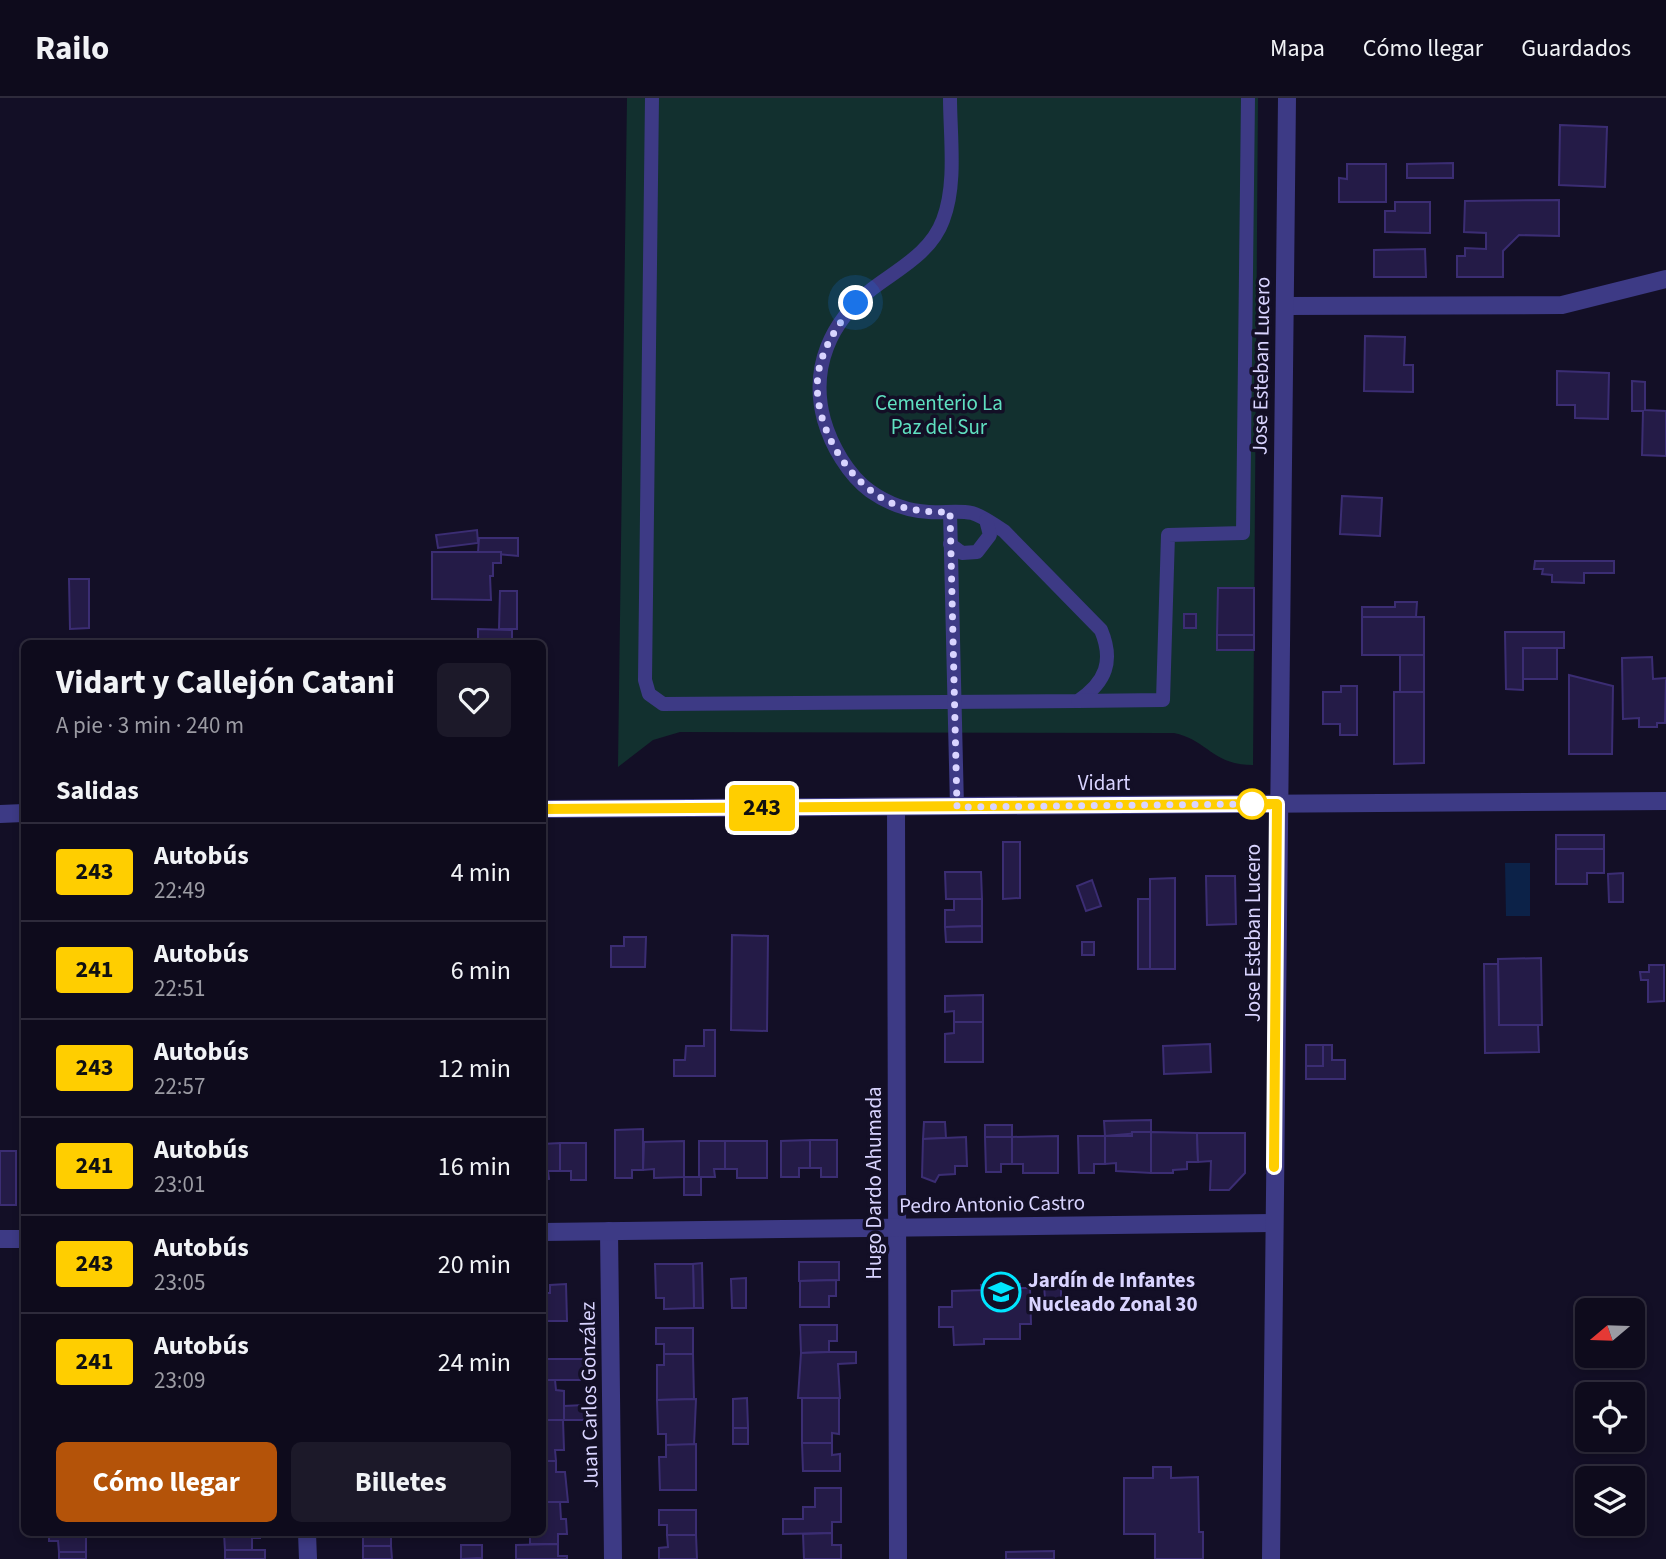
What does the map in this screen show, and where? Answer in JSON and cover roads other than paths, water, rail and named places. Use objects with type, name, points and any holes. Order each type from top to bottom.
[{"type":"street","name":"Jose Esteban Lucero","points":[[1271,1559],[1277,804],[1287,98]]},
{"type":"street","points":[[1285,306],[1562,305],[1666,279]]},
{"type":"street","name":"Vidart","points":[[546,809],[1666,801]]},
{"type":"street","name":"Hugo Dardo Ahumada","points":[[896,807],[898,1559]]},
{"type":"street","points":[[0,814],[21,813]]},
{"type":"street","name":"Pedro Antonio Castro","points":[[546,1232],[1273,1223]]},
{"type":"street","name":"Juan Carlos González","points":[[610,1231],[613,1559]]},
{"type":"street","points":[[0,1239],[21,1239]]},
{"type":"street","points":[[307,1536],[307,1559]]},
{"type":"lane","points":[[652,98],[645,680],[649,694],[663,704],[1163,700],[1168,535],[1243,533],[1248,98]]},
{"type":"lane","points":[[950,98],[950,175],[943,221],[917,257],[871,290],[838,325],[827,343],[819,370],[818,400],[837,450],[867,489],[888,502],[908,509],[974,513],[986,520],[1004,531],[1101,630],[1109,648],[1108,665],[1091,692],[1078,701]]},
{"type":"lane","points":[[950,512],[957,807]]},
{"type":"lane","points":[[950,544],[962,553],[977,552],[990,535],[986,520]]},
{"type":"water","points":[[1505,863],[1530,863],[1530,916],[1506,916]]},
{"type":"place","name":"Jardín de Infantes Nucleado Zonal 30","points":[[1001,1292]]},
{"type":"park label","name":"Cementerio La Paz del Sur","points":[[939,415]]}]
